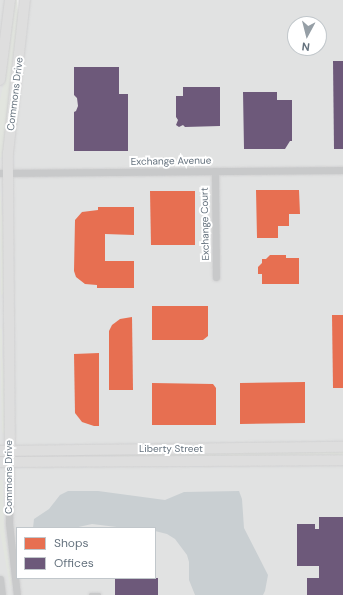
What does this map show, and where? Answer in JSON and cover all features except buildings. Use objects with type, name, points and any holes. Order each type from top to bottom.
[{"type":"street","name":"Commons Drive","points":[[0,80],[10,0]]},
{"type":"street","name":"Commons Drive","points":[[17,595],[5,462],[4,173],[25,0]]},
{"type":"street","name":"Exchange Avenue","points":[[4,173],[343,170]]},
{"type":"street","name":"Exchange Court","points":[[215,171],[216,277]]},
{"type":"street","name":"Liberty Street","points":[[5,451],[343,447]]},
{"type":"street","name":"Liberty Street","points":[[5,462],[343,460]]},
{"type":"street","points":[[0,579],[2,595]]},
{"type":"lane","points":[[91,595],[100,595]]},
{"type":"shaded area","points":[[0,0],[7,0],[3,43],[13,44],[26,37],[29,0],[343,0],[343,595],[0,595]]},
{"type":"shaded area","points":[[14,0],[17,0],[19,27],[5,154],[0,158],[0,101],[6,70]]},
{"type":"shaded area","points":[[0,189],[4,238],[5,292],[1,295]]},
{"type":"shaded area","points":[[0,327],[2,330],[2,358],[6,387],[5,434],[2,432]]},
{"type":"shaded area","points":[[343,451],[343,456],[69,457],[105,453]]},
{"type":"shaded area","points":[[0,480],[3,480],[4,529],[12,584],[10,586],[0,532]]},
{"type":"shaded area","points":[[68,491],[98,491],[165,500],[184,492],[239,491],[242,499],[244,528],[268,575],[265,591],[263,595],[195,595],[189,580],[189,562],[187,555],[175,539],[167,534],[156,531],[156,527],[117,527],[92,524],[78,527],[33,527],[34,519],[49,509],[60,495]]}]
